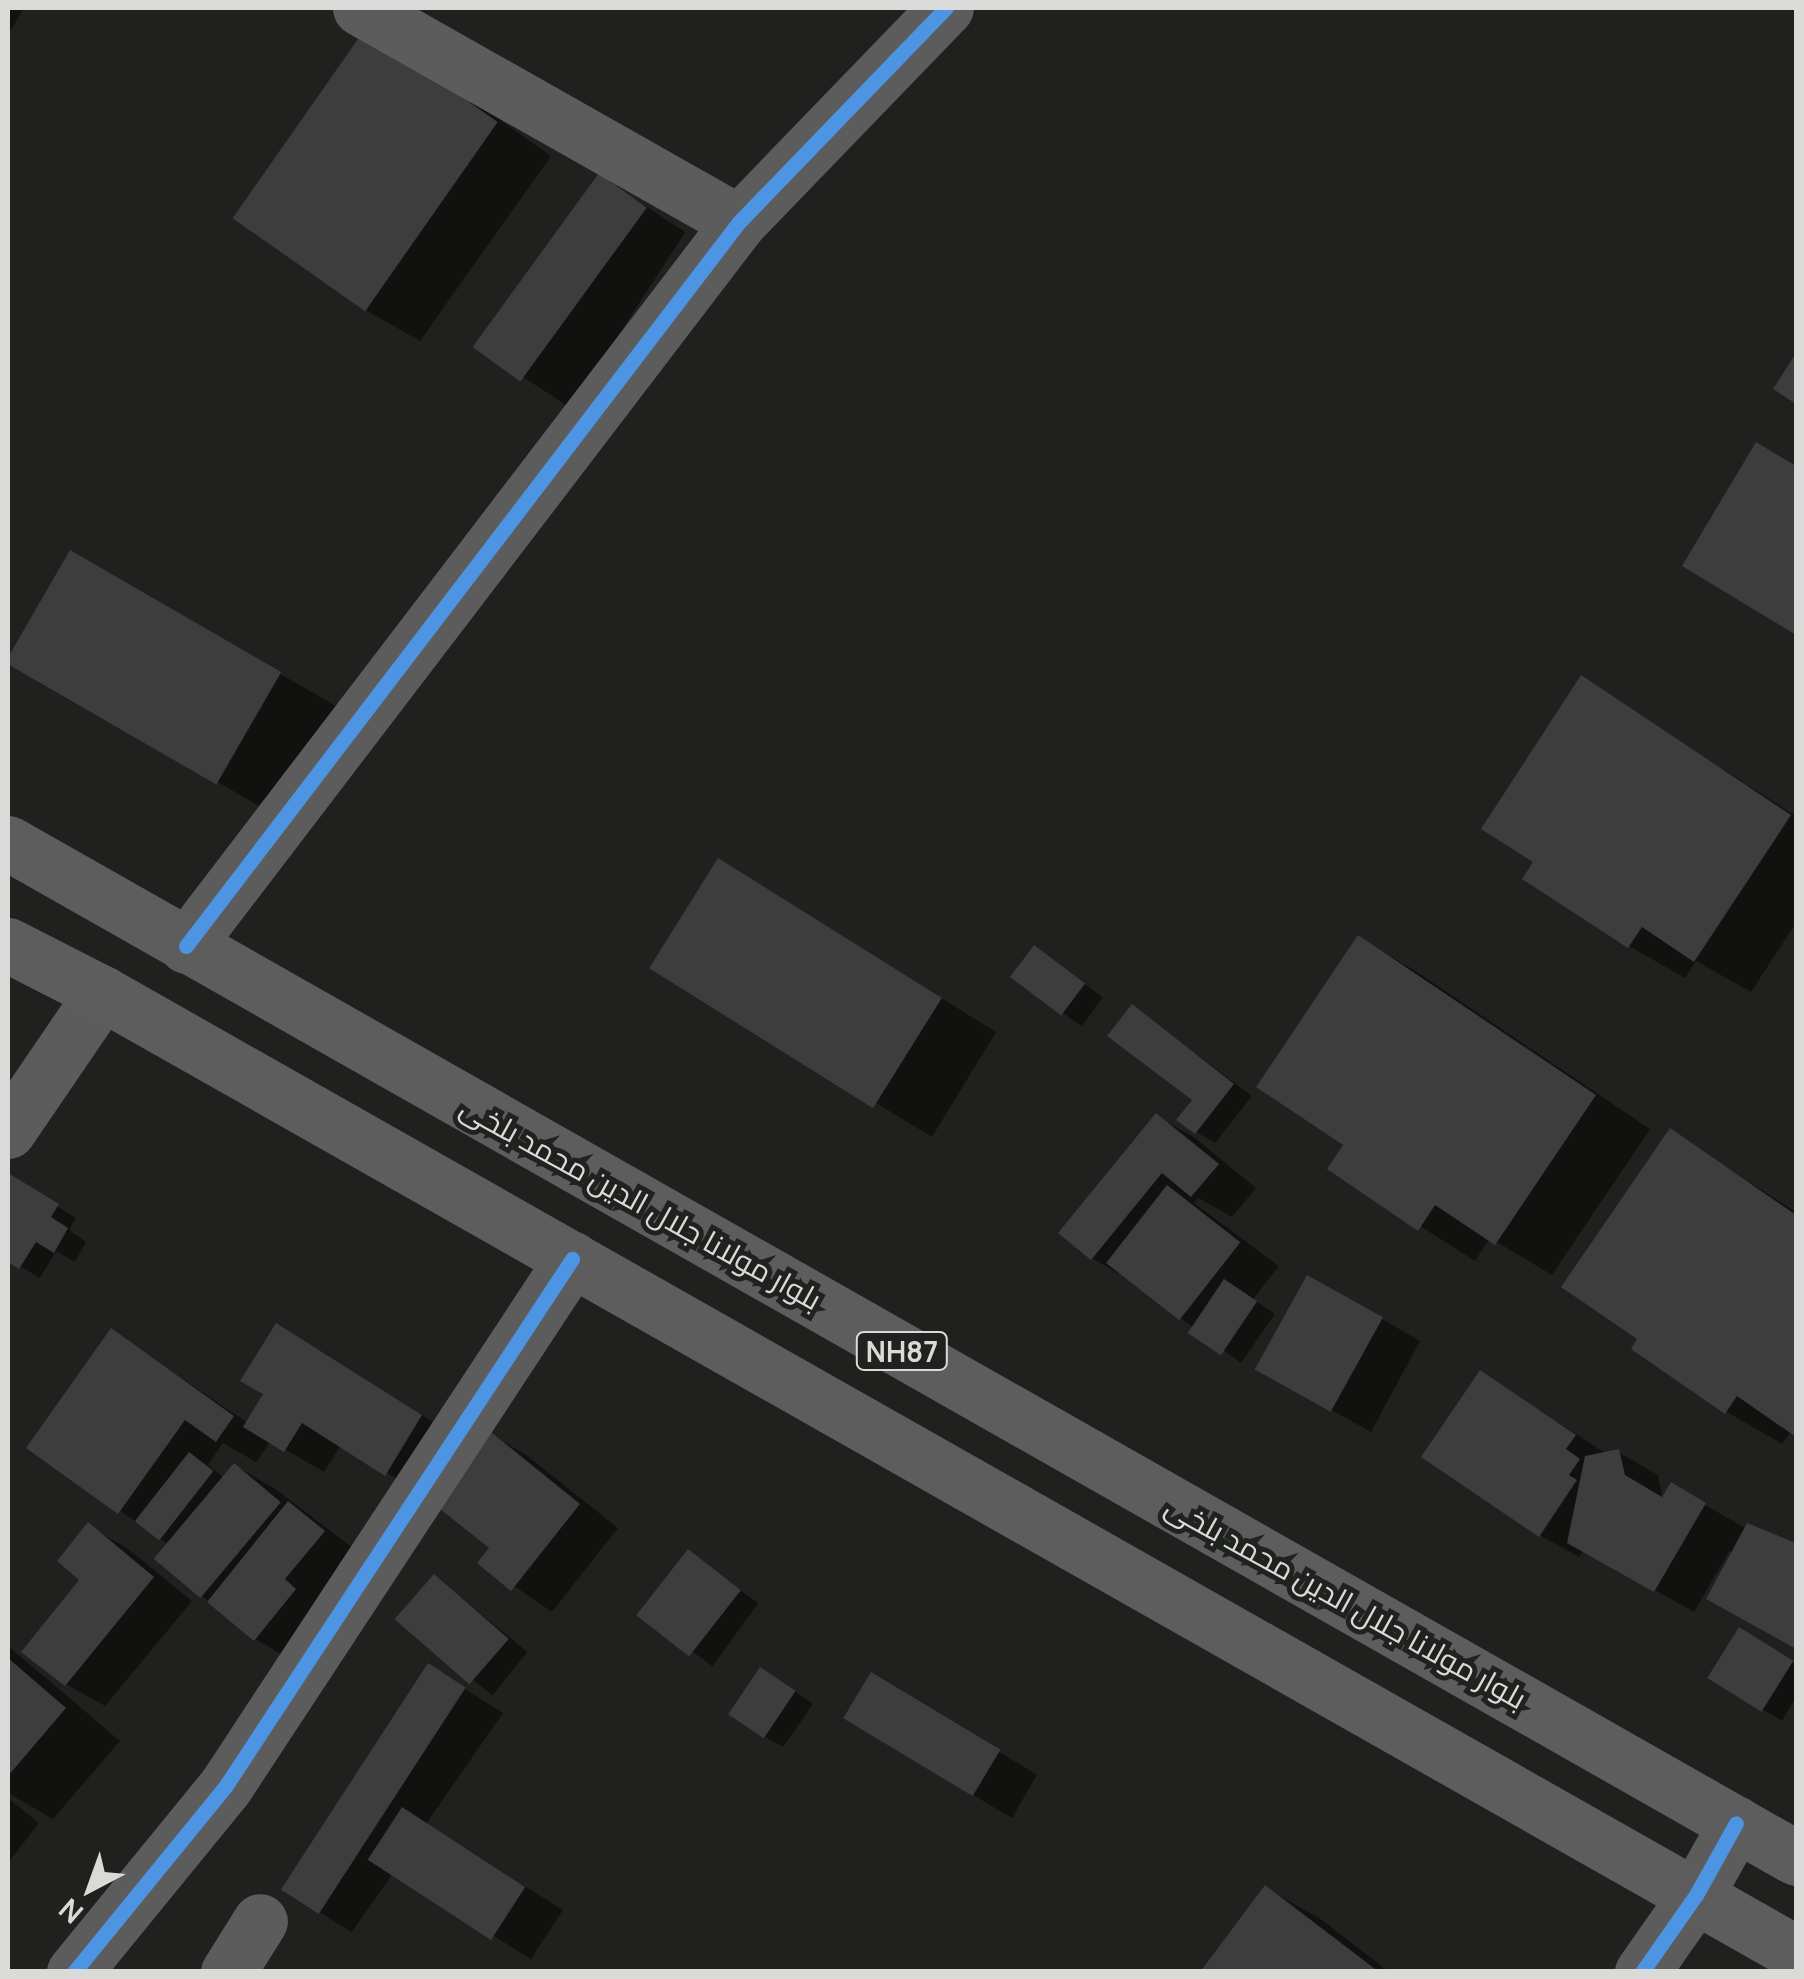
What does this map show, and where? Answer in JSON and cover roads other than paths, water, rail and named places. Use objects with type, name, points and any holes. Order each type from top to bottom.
[{"type":"main road","name":"بلوار مولانا جلال الدین محمد بلخی","points":[[8,843],[1796,1858]]},
{"type":"main road","name":"NH87","points":[[8,945],[102,993],[1796,1952]]},
{"type":"street","points":[[360,8],[739,222]]},
{"type":"street","points":[[186,946],[739,222],[946,8]]},
{"type":"street","points":[[8,1131],[102,993]]},
{"type":"street","points":[[74,1972],[225,1787],[572,1259]]},
{"type":"street","points":[[1642,1972],[1696,1895],[1736,1823]]},
{"type":"street","points":[[228,1972],[260,1921]]}]
